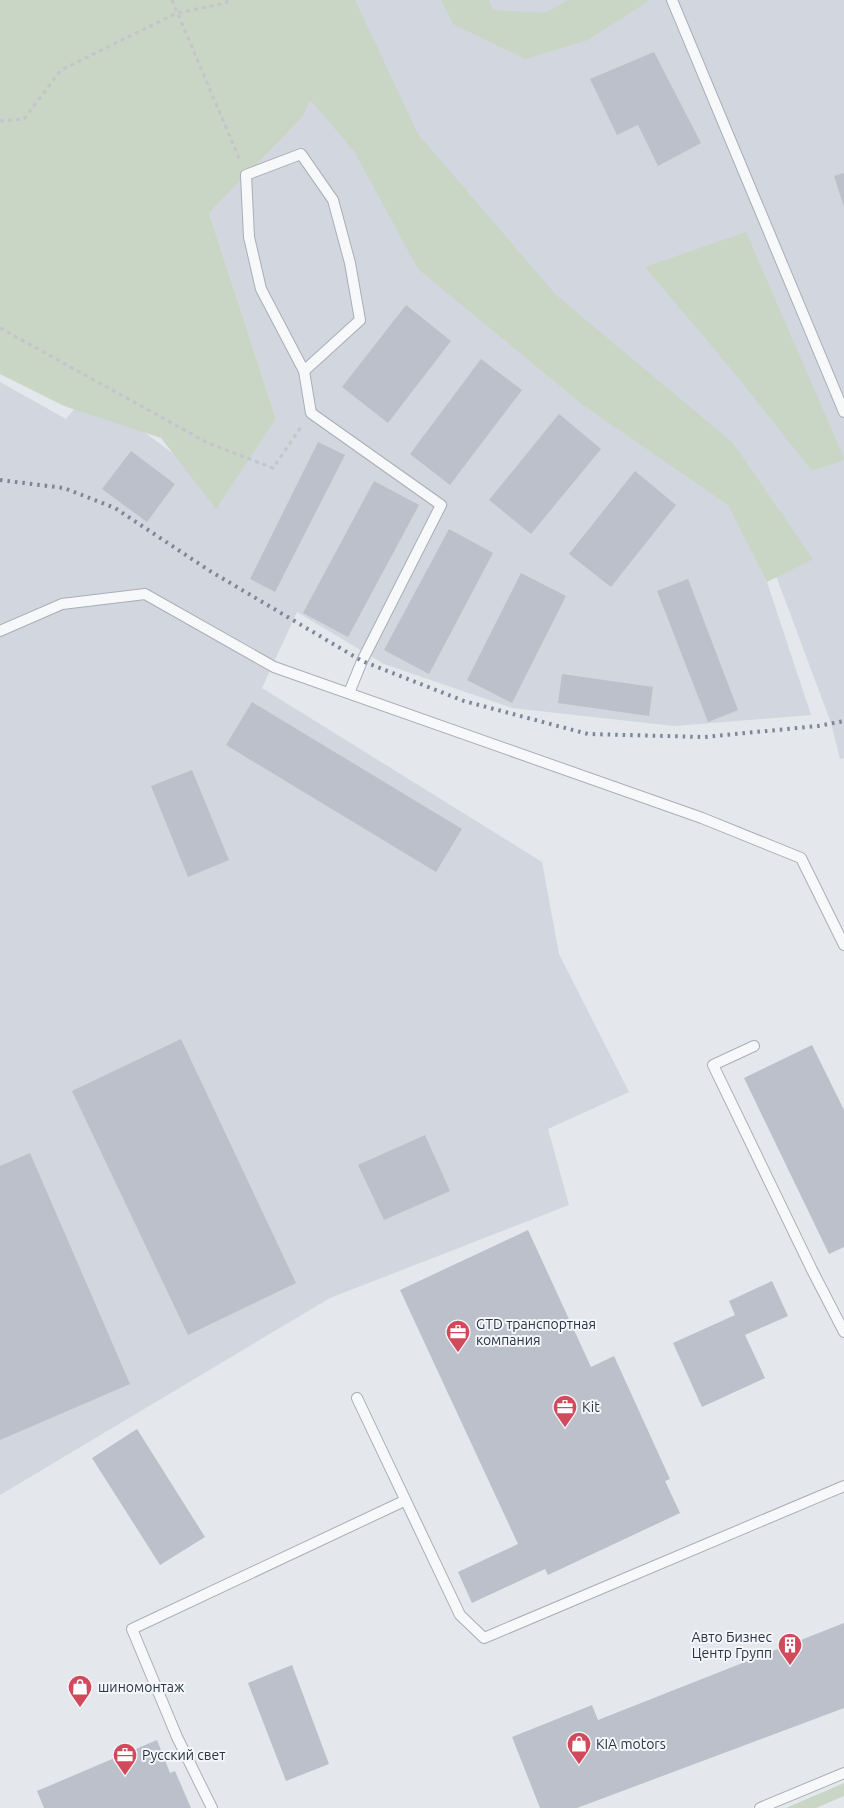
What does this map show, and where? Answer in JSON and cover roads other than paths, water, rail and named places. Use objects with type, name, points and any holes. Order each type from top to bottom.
[{"type":"lane","points":[[672,0],[844,412]]},
{"type":"lane","points":[[304,371],[360,320],[350,263],[333,200],[301,154],[246,175],[249,237],[261,289],[304,371],[311,412],[441,506],[362,661],[349,693]]},
{"type":"lane","points":[[0,630],[62,604],[145,594],[274,667],[702,818],[801,858],[844,946]]},
{"type":"lane","points":[[754,1046],[713,1065],[844,1332]]},
{"type":"lane","points":[[357,1398],[404,1501],[460,1615],[484,1638],[844,1486]]},
{"type":"lane","points":[[212,1808],[177,1737],[132,1630],[404,1501]]},
{"type":"lane","points":[[760,1808],[844,1773]]},
{"type":"railway","points":[[0,480],[64,488],[115,508],[210,571],[362,661],[464,701],[588,734],[704,737],[818,726],[844,721]]},
{"type":"place","name":"GTD транспортная компания","points":[[458,1353]]},
{"type":"place","name":"Kit","points":[[565,1428]]},
{"type":"place","name":"Авто Бизнес Центр Групп","points":[[790,1666]]},
{"type":"place","name":"шиномонтаж","points":[[80,1708]]},
{"type":"place","name":"KIA motors","points":[[579,1765]]},
{"type":"place","name":"Русский свет","points":[[125,1776]]}]
